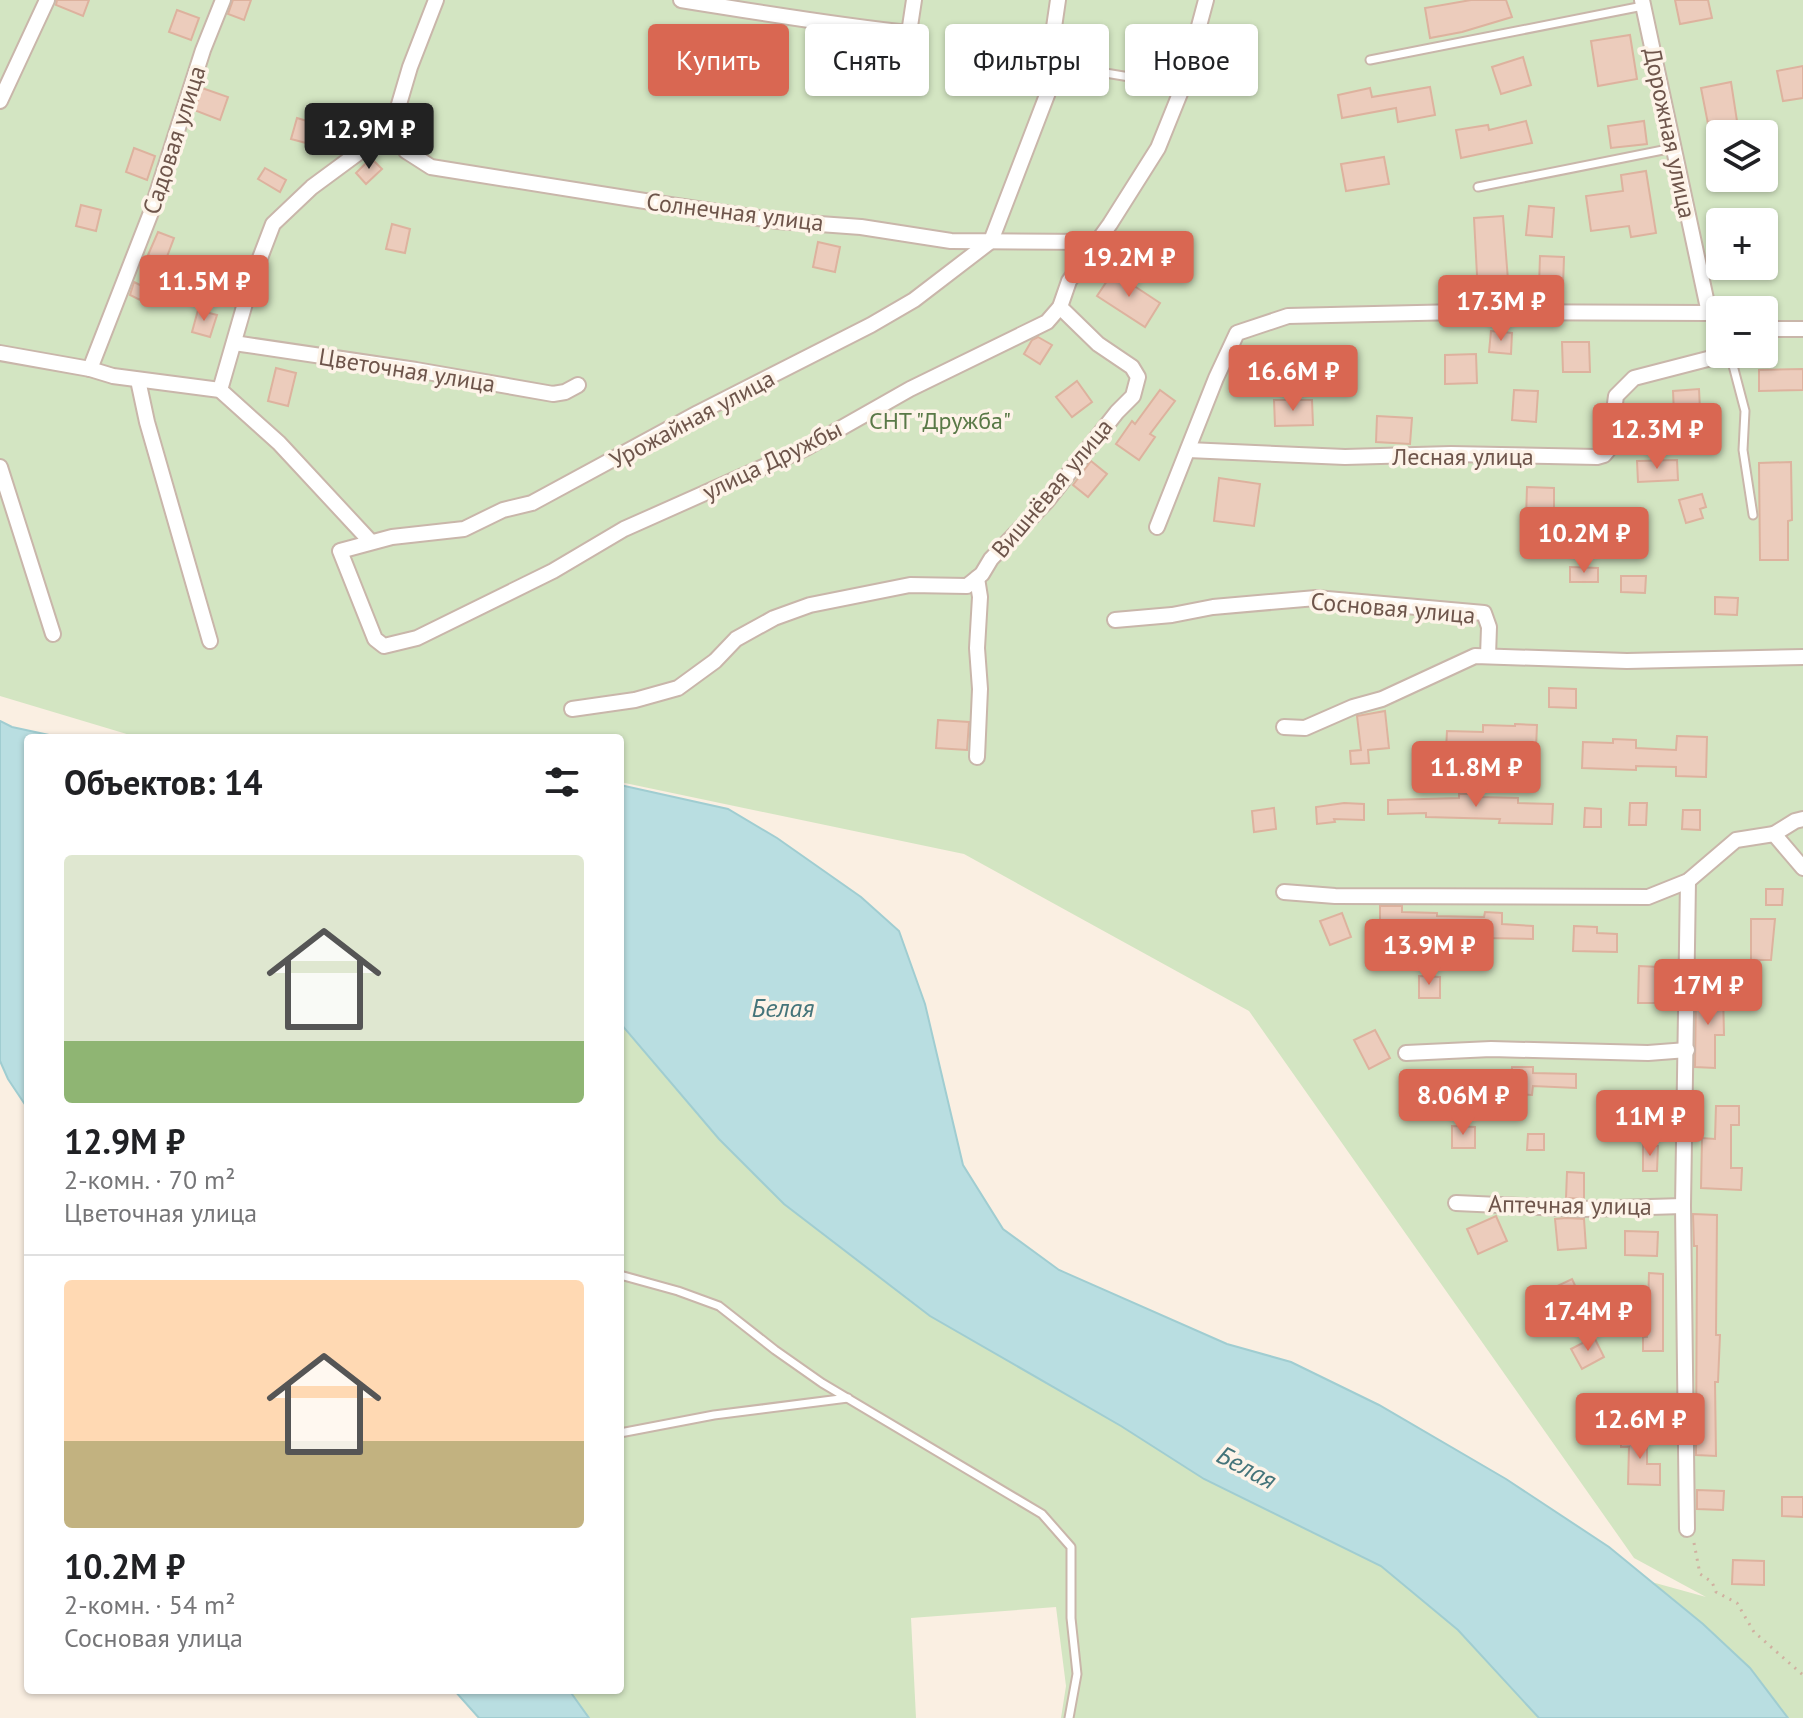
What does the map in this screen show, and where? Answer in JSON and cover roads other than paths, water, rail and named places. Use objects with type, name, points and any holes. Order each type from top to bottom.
[{"type":"street","points":[[0,101],[47,0]]},
{"type":"street","name":"Садовая улица","points":[[90,369],[150,215],[203,50],[223,0]]},
{"type":"street","points":[[220,390],[252,279],[273,224],[312,187],[392,128],[410,67],[436,0]]},
{"type":"street","points":[[681,0],[765,11],[837,26],[909,33],[914,0]]},
{"type":"street","points":[[1054,24],[1058,0]]},
{"type":"street","name":"улица Дружбы","points":[[1200,24],[1206,0]]},
{"type":"street","name":"Дорожная улица","points":[[1642,3],[1709,296]]},
{"type":"street","points":[[991,241],[1047,96]]},
{"type":"street","name":"улица Дружбы","points":[[340,551],[375,639],[384,646],[417,638],[553,571],[624,529],[806,448],[910,389],[1047,322],[1060,307],[1069,281],[1158,148],[1179,96]]},
{"type":"street","name":"Солнечная улица","points":[[392,128],[406,151],[431,167],[778,221],[861,227],[951,241],[1097,242]]},
{"type":"street","name":"Урожайная улица","points":[[340,551],[371,542],[464,529],[503,510],[543,498],[698,413],[882,319],[914,300],[991,241]]},
{"type":"street","name":"Вишнёвая улица","points":[[977,757],[980,597],[977,578],[991,559],[1047,501],[1133,396],[1138,377],[1132,367],[1098,344],[1060,307]]},
{"type":"street","points":[[1157,527],[1237,333],[1288,316],[1460,312],[1706,318]]},
{"type":"street","points":[[1778,329],[1803,329]]},
{"type":"street","name":"Цветочная улица","points":[[234,343],[553,394],[578,385]]},
{"type":"street","points":[[0,353],[138,380],[220,390],[279,443],[371,542]]},
{"type":"street","name":"Лесная улица","points":[[1188,450],[1345,457],[1451,454],[1597,457],[1609,449],[1616,396],[1634,378],[1706,360]]},
{"type":"street","points":[[138,380],[147,422],[210,641]]},
{"type":"street","points":[[0,467],[53,634]]},
{"type":"street","points":[[572,709],[635,700],[678,688],[715,661],[736,639],[774,618],[810,605],[910,585],[967,586],[977,578]]},
{"type":"street","name":"Сосновая улица","points":[[1115,620],[1316,598],[1443,609],[1484,613],[1488,617],[1488,656]]},
{"type":"street","name":"Сосновая улица","points":[[1284,727],[1305,728],[1327,716],[1382,699],[1475,656],[1627,661],[1803,657]]},
{"type":"street","points":[[1284,892],[1335,896],[1648,897],[1688,881],[1736,840],[1774,834],[1803,819]]},
{"type":"street","points":[[1774,834],[1803,868]]},
{"type":"street","points":[[1687,1529],[1683,1206],[1688,881]]},
{"type":"street","points":[[1406,1053],[1491,1049],[1648,1053],[1687,1050]]},
{"type":"street","name":"Аптечная улица","points":[[1456,1203],[1583,1209],[1683,1206]]},
{"type":"lane","points":[[1370,60],[1642,3]]},
{"type":"lane","points":[[1478,187],[1673,148]]},
{"type":"lane","points":[[1732,368],[1745,411],[1743,450],[1753,515]]},
{"type":"lane","points":[[624,1276],[719,1306],[775,1350],[848,1398],[1042,1514],[1071,1547],[1071,1618],[1077,1674],[1069,1718]]},
{"type":"lane","points":[[624,1432],[714,1415],[848,1398]]},
{"type":"water","points":[[0,721],[44,734],[24,734],[24,1103],[0,1061]]},
{"type":"water","name":"Белая","points":[[624,786],[728,809],[777,838],[861,897],[899,931],[925,1004],[963,1165],[1003,1229],[1059,1270],[1227,1344],[1291,1362],[1379,1405],[1506,1479],[1609,1547],[1703,1624],[1750,1668],[1788,1718],[1539,1718],[1458,1630],[1381,1566],[1204,1479],[1121,1426],[930,1316],[784,1204],[719,1139],[624,1028]]},
{"type":"water","points":[[458,1694],[572,1694],[589,1718],[479,1718]]},
{"type":"park label","name":"СНТ \"Дружба\"","points":[[940,420]]}]
